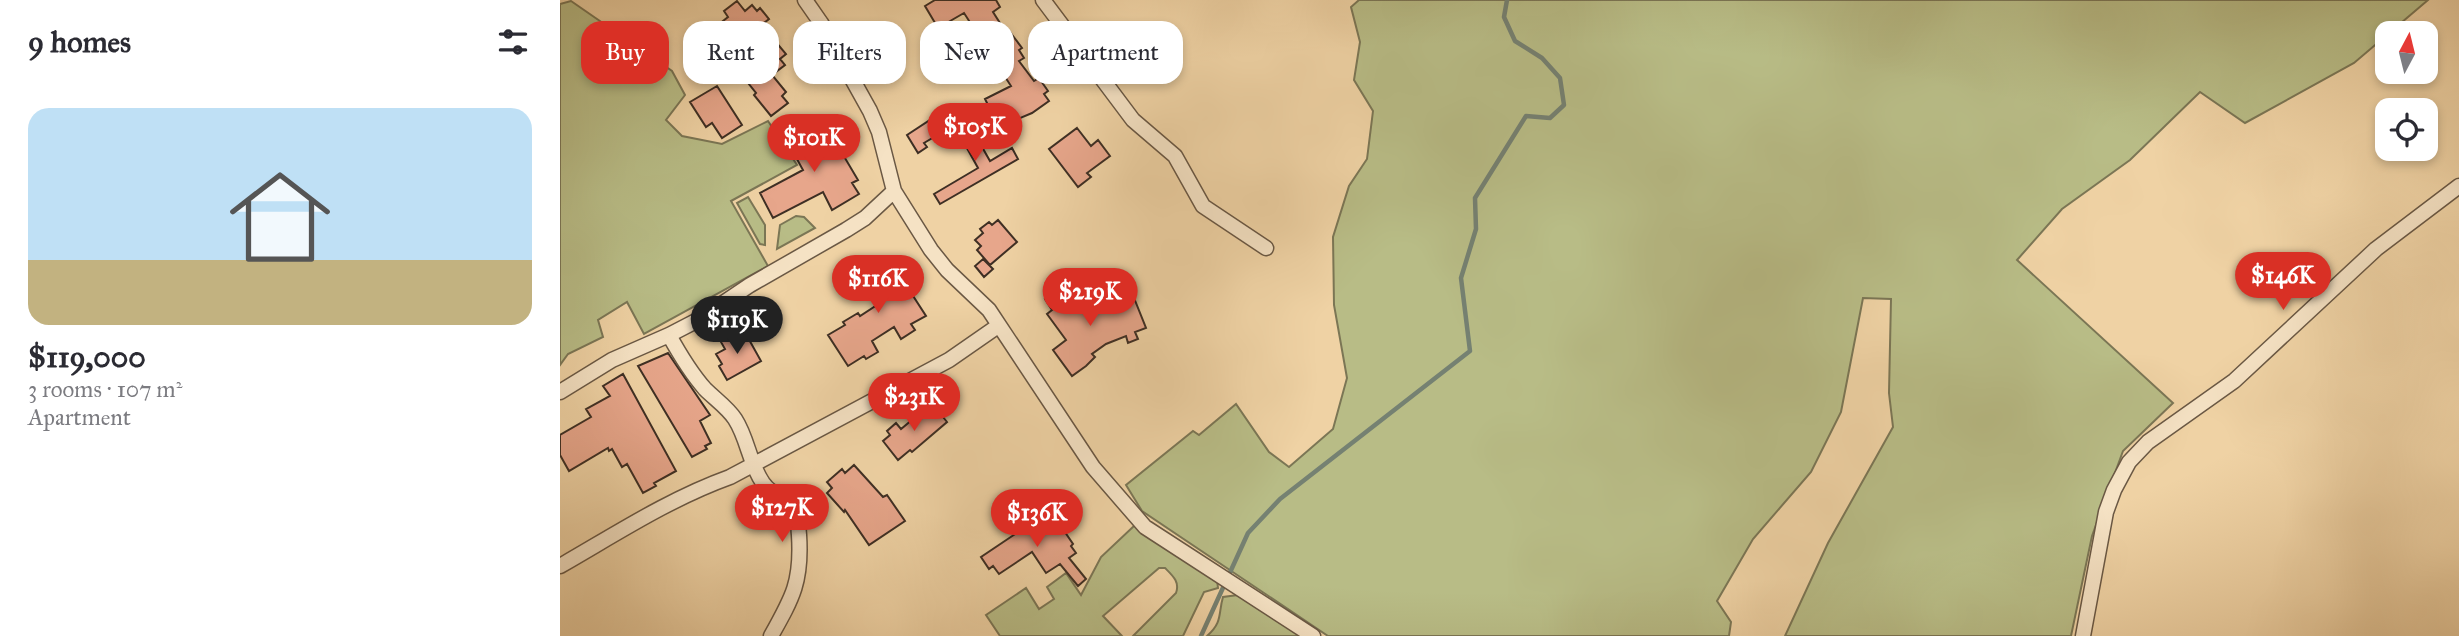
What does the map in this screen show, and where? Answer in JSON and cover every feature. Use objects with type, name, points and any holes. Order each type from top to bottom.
[{"type":"street","points":[[1043,0],[1133,120],[1175,156],[1203,206],[1266,248]]},
{"type":"street","points":[[813,3],[861,92],[879,132],[894,191],[931,250],[954,277],[989,310],[1093,467],[1145,527],[1313,636]]},
{"type":"street","points":[[2083,636],[2106,512],[2129,462],[2148,442],[2234,381],[2376,249],[2459,186]]},
{"type":"street","points":[[560,392],[612,360],[670,335],[846,230],[865,218],[894,191]]},
{"type":"street","points":[[560,565],[657,509],[752,465],[949,360],[998,326]]},
{"type":"street","points":[[670,335],[686,366],[734,417],[744,436],[752,465],[764,485],[775,496],[791,502],[796,509],[799,577],[792,600],[771,636]]},
{"type":"green space","points":[[1359,0],[2428,0],[2403,21],[2375,21],[2375,45],[2354,63],[2245,123],[2200,92],[2130,160],[2062,209],[2017,260],[2173,403],[2123,451],[2092,536],[2071,636],[1785,636],[1828,543],[1893,427],[1889,393],[1891,299],[1863,298],[1841,412],[1811,472],[1753,539],[1717,601],[1731,622],[1729,636],[1328,636],[1142,511],[1126,485],[1193,431],[1199,435],[1236,404],[1269,452],[1289,467],[1333,429],[1347,378],[1334,305],[1333,237],[1349,186],[1367,159],[1373,111],[1354,80],[1360,42],[1351,7]]},
{"type":"green space","points":[[571,1],[600,21],[581,21],[581,84],[669,84],[669,69],[685,95],[666,120],[682,136],[722,144],[768,121],[797,165],[731,201],[768,266],[644,334],[627,302],[598,320],[603,337],[568,354],[560,365],[560,4]]},
{"type":"green space","points":[[748,197],[765,225],[765,245],[760,244],[737,203]]},
{"type":"green space","points":[[796,216],[804,217],[815,228],[777,249],[780,225]]},
{"type":"green space","points":[[1135,525],[1217,580],[1218,588],[1204,592],[1183,636],[1133,636],[1176,593],[1175,579],[1165,568],[1159,568],[1103,616],[1122,636],[1000,636],[986,615],[1026,588],[1039,609],[1054,599],[1047,587],[1066,573],[1081,595],[1101,557]]},
{"type":"green space","points":[[1238,595],[1301,636],[1207,636],[1218,622],[1223,597]]},
{"type":"building","points":[[935,0],[996,0],[1000,7],[993,12],[999,21],[969,21],[964,13],[950,21],[934,21],[925,6]]},
{"type":"building","points":[[737,1],[745,11],[752,5],[757,11],[760,8],[769,19],[723,21],[728,17],[724,11]]},
{"type":"building","points":[[1014,37],[1022,48],[1019,50],[1024,58],[1019,61],[1028,73],[1028,84],[1043,84],[1048,91],[1044,94],[1049,101],[1032,113],[999,127],[985,99],[1011,86],[1010,84],[1014,84]]},
{"type":"building","points":[[779,46],[786,54],[780,59],[785,65],[779,70]]},
{"type":"building","points":[[749,84],[779,84],[786,92],[782,96],[788,103],[771,116],[754,95],[756,93]]},
{"type":"building","points":[[717,86],[742,125],[722,138],[712,123],[706,127],[690,102]]},
{"type":"building","points":[[938,117],[946,130],[924,143],[927,147],[918,153],[907,135]]},
{"type":"building","points":[[965,117],[990,161],[1012,148],[1018,159],[940,204],[934,194],[978,168],[953,123]]},
{"type":"building","points":[[823,121],[858,180],[852,183],[859,194],[832,210],[823,192],[773,218],[760,193],[803,170],[787,141]]},
{"type":"building","points":[[1077,128],[1091,146],[1098,140],[1110,156],[1087,173],[1091,177],[1078,187],[1049,149]]},
{"type":"building","points":[[998,220],[1017,242],[990,265],[977,250],[981,246],[975,240],[983,233],[980,229],[989,222],[992,225]]},
{"type":"building","points":[[883,258],[890,271],[895,268],[926,316],[911,324],[915,330],[901,339],[894,327],[872,341],[878,352],[866,359],[864,356],[848,366],[828,335],[845,325],[843,322],[858,313],[860,316],[880,303],[861,270]]},
{"type":"building","points":[[983,259],[993,269],[984,277],[975,266]]},
{"type":"building","points":[[1064,285],[1087,317],[1134,298],[1146,328],[1135,332],[1138,339],[1128,343],[1126,336],[1106,344],[1092,354],[1095,357],[1086,366],[1072,376],[1053,350],[1066,340],[1047,314],[1052,310],[1045,299]]},
{"type":"building","points":[[737,333],[741,340],[747,336],[761,361],[727,380],[716,354],[725,349],[721,342]]},
{"type":"building","points":[[668,353],[710,415],[700,421],[711,443],[705,446],[707,449],[692,457],[638,366]]},
{"type":"building","points":[[623,374],[676,471],[654,483],[656,486],[643,493],[627,464],[622,467],[612,449],[609,451],[608,448],[569,471],[560,455],[560,435],[591,417],[586,409],[610,396],[603,386]]},
{"type":"building","points":[[935,407],[947,422],[912,452],[910,450],[898,460],[883,441],[890,435],[887,431],[896,423],[901,429],[925,409],[929,413]]},
{"type":"building","points":[[854,465],[883,497],[887,495],[905,521],[869,545],[845,510],[844,512],[827,493],[832,488],[827,482],[842,469],[845,473]]},
{"type":"building","points":[[1048,512],[1073,544],[1071,546],[1076,553],[1069,558],[1086,579],[1078,586],[1060,564],[1046,573],[1032,552],[999,574],[993,566],[989,569],[981,557]]},
{"type":"waterway","points":[[1201,636],[1248,533],[1280,499],[1470,351],[1461,278],[1476,229],[1475,198],[1526,116],[1550,118],[1564,105],[1560,78],[1542,58],[1515,41],[1504,17],[1507,0]]}]
